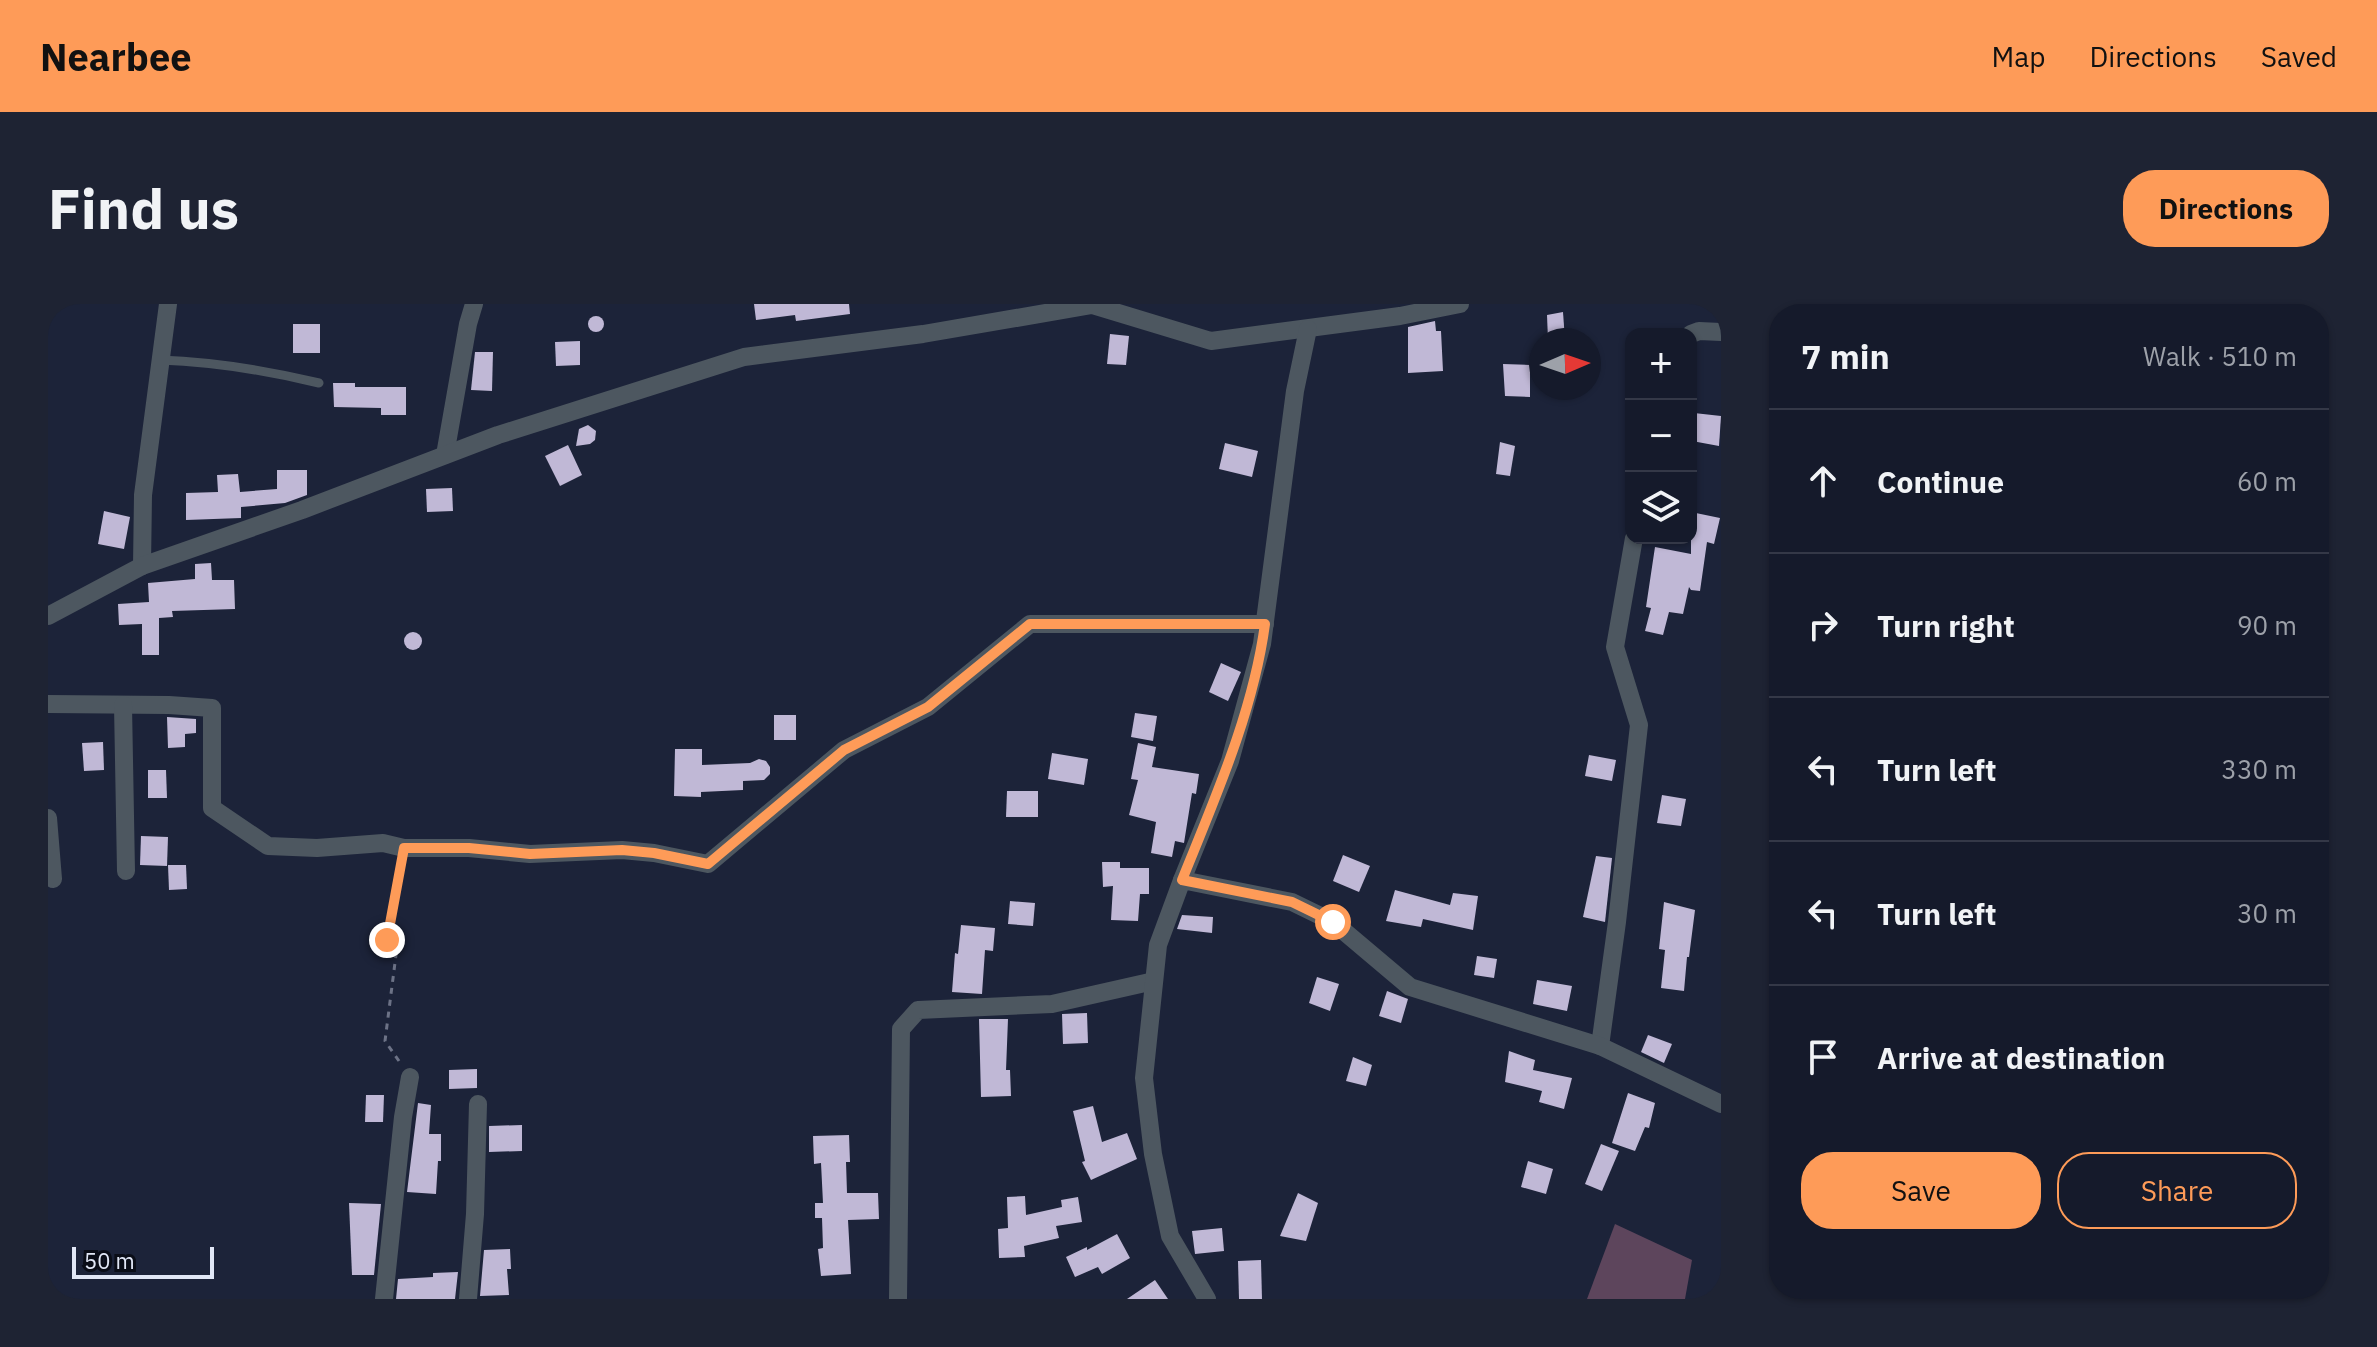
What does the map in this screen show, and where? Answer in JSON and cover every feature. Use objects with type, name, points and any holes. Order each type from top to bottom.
[{"type":"street","points":[[142,566],[143,495],[168,304]]},
{"type":"street","points":[[445,455],[474,304]]},
{"type":"street","points":[[48,616],[142,566],[302,510],[498,435],[744,357],[923,334],[1092,305],[1211,341],[1400,316],[1460,304]]},
{"type":"street","points":[[1207,1299],[1170,1236],[1153,1154],[1144,1078],[1154,981],[1158,945],[1230,761],[1262,644],[1295,391],[1308,329]]},
{"type":"street","points":[[1697,332],[1721,332]]},
{"type":"street","points":[[1600,1046],[1639,725],[1615,647],[1633,544]]},
{"type":"street","points":[[48,704],[212,708],[212,808],[268,846],[317,848],[383,843],[404,848],[469,848],[530,854],[622,850],[708,864],[844,750],[928,707],[1030,624],[1265,624]]},
{"type":"street","points":[[123,705],[126,871]]},
{"type":"street","points":[[48,818],[53,879]]},
{"type":"street","points":[[1182,880],[1292,902],[1333,922],[1410,987],[1600,1046],[1721,1104]]},
{"type":"street","points":[[898,1299],[901,1029],[918,1010],[1052,1004],[1154,981]]},
{"type":"street","points":[[384,1299],[410,1077]]},
{"type":"street","points":[[468,1299],[475,1214],[478,1104]]},
{"type":"lane","points":[[160,360],[262,369],[319,383]]},
{"type":"path","points":[[404,848],[387,940],[397,947],[385,1041],[410,1077]]},
{"type":"shaded area","points":[[1615,1224],[1692,1260],[1685,1299],[1587,1299]]},
{"type":"building","points":[[754,304],[849,304],[850,314],[796,321],[795,315],[756,320]]},
{"type":"building","points":[[1563,312],[1564,328],[1548,328],[1547,315]]},
{"type":"building","points":[[593,316],[599,316],[604,324],[602,330],[593,332],[588,327],[588,321]]},
{"type":"building","points":[[1435,321],[1436,331],[1441,331],[1443,371],[1408,373],[1408,327]]},
{"type":"building","points":[[293,324],[320,324],[320,353],[293,353]]},
{"type":"building","points":[[1110,334],[1129,336],[1126,365],[1107,364]]},
{"type":"building","points":[[580,341],[580,365],[556,366],[555,342]]},
{"type":"building","points":[[475,352],[493,352],[492,391],[471,390]]},
{"type":"building","points":[[1503,364],[1529,365],[1529,397],[1505,396]]},
{"type":"building","points":[[333,383],[355,383],[355,387],[406,387],[406,415],[381,415],[381,408],[334,407]]},
{"type":"building","points":[[1697,413],[1721,416],[1719,446],[1697,442]]},
{"type":"building","points":[[588,425],[596,431],[595,440],[576,446],[579,429]]},
{"type":"building","points":[[1500,442],[1515,446],[1510,476],[1496,474]]},
{"type":"building","points":[[1225,443],[1258,451],[1252,477],[1219,469]]},
{"type":"building","points":[[568,445],[582,475],[560,486],[545,456]]},
{"type":"building","points":[[277,470],[307,470],[307,495],[285,503],[241,507],[241,518],[186,520],[186,493],[218,492],[217,475],[238,474],[240,492],[277,489]]},
{"type":"building","points":[[452,488],[453,511],[427,512],[426,489]]},
{"type":"building","points":[[104,511],[130,517],[124,549],[98,544]]},
{"type":"building","points":[[1697,513],[1720,518],[1714,544],[1707,542],[1700,591],[1689,587],[1683,614],[1669,612],[1663,635],[1645,631],[1651,608],[1646,607],[1655,547],[1691,554],[1691,544],[1697,544]]},
{"type":"building","points":[[211,563],[212,580],[234,580],[235,609],[172,611],[173,617],[159,618],[159,655],[142,655],[142,624],[119,625],[118,604],[149,602],[148,583],[195,579],[195,564]]},
{"type":"building","points":[[413,632],[422,641],[413,650],[404,641]]},
{"type":"building","points":[[1221,663],[1241,672],[1228,701],[1209,692]]},
{"type":"building","points":[[1135,713],[1157,716],[1153,741],[1131,737]]},
{"type":"building","points":[[774,715],[796,715],[796,740],[774,740]]},
{"type":"building","points":[[167,717],[196,719],[196,733],[185,734],[185,747],[168,748]]},
{"type":"building","points":[[103,742],[104,770],[84,771],[82,743]]},
{"type":"building","points":[[1138,743],[1156,747],[1152,767],[1199,774],[1196,794],[1192,793],[1184,843],[1175,841],[1172,857],[1151,853],[1156,822],[1129,815],[1138,780],[1131,779]]},
{"type":"building","points":[[675,749],[702,749],[702,765],[750,763],[759,759],[766,761],[770,774],[764,780],[743,781],[743,790],[701,792],[701,797],[674,796]]},
{"type":"building","points":[[1052,753],[1088,759],[1084,785],[1048,779]]},
{"type":"building","points":[[1589,755],[1616,760],[1612,781],[1585,776]]},
{"type":"building","points":[[148,770],[166,770],[167,798],[148,798]]},
{"type":"building","points":[[1007,791],[1038,791],[1038,817],[1006,817]]},
{"type":"building","points":[[1662,795],[1686,799],[1681,826],[1657,823]]},
{"type":"building","points":[[141,836],[168,837],[167,866],[140,865]]},
{"type":"building","points":[[1343,855],[1370,866],[1359,892],[1333,881]]},
{"type":"building","points":[[1596,856],[1612,858],[1605,922],[1583,917]]},
{"type":"building","points":[[1102,862],[1120,862],[1120,868],[1149,868],[1149,894],[1140,894],[1138,921],[1111,920],[1113,886],[1103,887]]},
{"type":"building","points":[[168,865],[186,865],[187,889],[169,890]]},
{"type":"building","points":[[1395,890],[1450,905],[1453,893],[1478,896],[1473,930],[1423,919],[1421,927],[1386,921]]},
{"type":"building","points":[[1010,901],[1035,903],[1033,926],[1008,924]]},
{"type":"building","points":[[1664,902],[1695,910],[1684,991],[1661,988],[1665,950],[1659,949]]},
{"type":"building","points":[[1182,915],[1213,917],[1212,933],[1177,929]]},
{"type":"building","points":[[961,925],[995,928],[993,951],[985,950],[982,994],[952,992]]},
{"type":"building","points":[[1477,956],[1497,959],[1494,978],[1474,975]]},
{"type":"building","points":[[1317,977],[1339,984],[1330,1011],[1309,1003]]},
{"type":"building","points":[[1537,980],[1572,986],[1567,1011],[1533,1004]]},
{"type":"building","points":[[1387,991],[1408,999],[1401,1023],[1379,1016]]},
{"type":"building","points":[[1087,1013],[1088,1043],[1063,1044],[1062,1014]]},
{"type":"building","points":[[979,1019],[1008,1019],[1006,1070],[1010,1070],[1011,1096],[981,1097]]},
{"type":"building","points":[[1648,1035],[1672,1044],[1664,1063],[1641,1052]]},
{"type":"building","points":[[1509,1051],[1535,1060],[1533,1070],[1572,1078],[1564,1109],[1539,1102],[1542,1091],[1505,1082]]},
{"type":"building","points":[[1353,1057],[1372,1065],[1366,1086],[1346,1081]]},
{"type":"building","points":[[477,1069],[477,1088],[449,1089],[449,1070]]},
{"type":"building","points":[[1628,1093],[1655,1103],[1649,1128],[1645,1127],[1635,1151],[1612,1143]]},
{"type":"building","points":[[366,1095],[384,1095],[383,1122],[365,1122]]},
{"type":"building","points":[[418,1103],[431,1105],[429,1134],[441,1134],[436,1194],[407,1192]]},
{"type":"building","points":[[1093,1106],[1102,1142],[1127,1133],[1137,1159],[1091,1180],[1082,1162],[1085,1161],[1073,1111]]},
{"type":"building","points":[[522,1125],[522,1151],[489,1152],[489,1126]]},
{"type":"building","points":[[849,1135],[847,1193],[878,1193],[879,1219],[848,1220],[851,1274],[821,1276],[818,1249],[823,1248],[822,1218],[815,1218],[815,1203],[823,1203],[821,1163],[814,1164],[813,1136]]},
{"type":"building","points":[[1601,1144],[1619,1151],[1602,1191],[1585,1184]]},
{"type":"building","points":[[1528,1161],[1553,1169],[1546,1194],[1521,1187]]},
{"type":"building","points":[[1298,1193],[1318,1203],[1306,1241],[1280,1236]]},
{"type":"building","points":[[1025,1196],[1026,1215],[1062,1207],[1061,1200],[1078,1197],[1082,1222],[1056,1226],[1059,1238],[1024,1246],[1025,1257],[999,1258],[998,1229],[1008,1228],[1007,1197]]},
{"type":"building","points":[[349,1203],[381,1204],[374,1275],[352,1275]]},
{"type":"building","points":[[1222,1228],[1224,1251],[1195,1254],[1192,1231]]},
{"type":"building","points":[[1117,1234],[1130,1258],[1102,1274],[1098,1267],[1075,1277],[1066,1257]]},
{"type":"building","points":[[510,1249],[511,1269],[507,1269],[509,1295],[480,1296],[484,1250]]},
{"type":"building","points":[[1261,1260],[1262,1299],[1239,1299],[1238,1261]]},
{"type":"building","points":[[458,1272],[455,1299],[396,1299],[398,1279]]},
{"type":"building","points":[[1155,1280],[1168,1299],[1127,1299]]},
{"type":"route","points":[[387,940],[404,848],[469,848],[530,854],[622,850],[708,864],[844,750],[928,707],[1030,624],[1265,624],[1230,761],[1182,880],[1292,902],[1333,922]]}]
